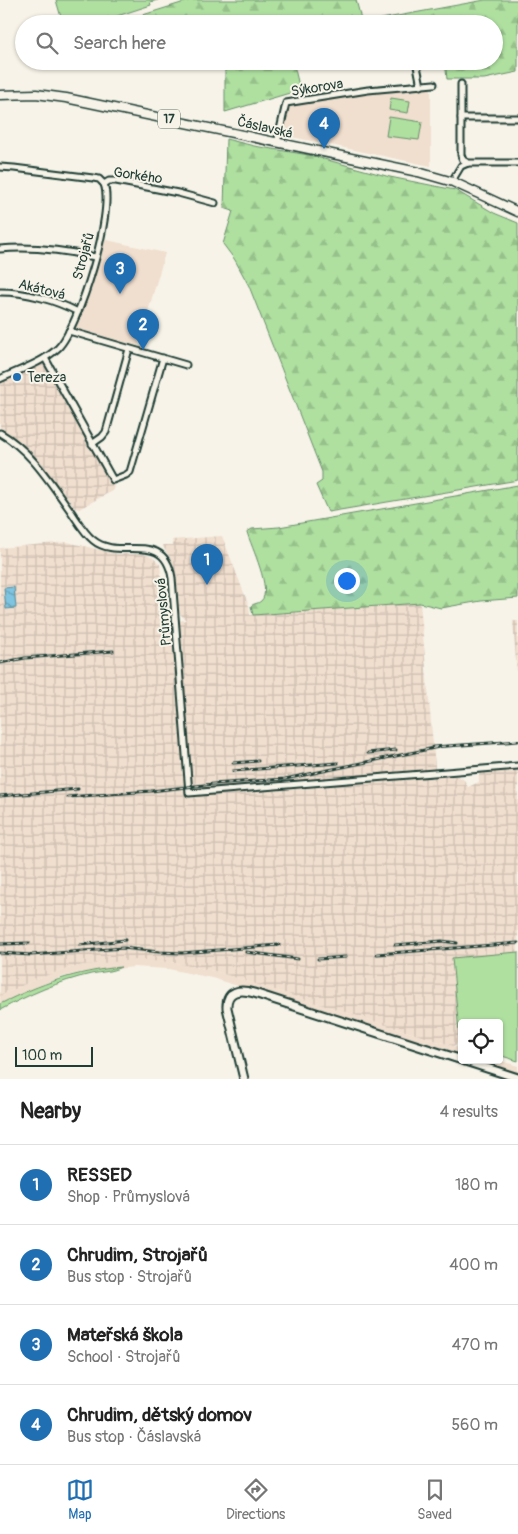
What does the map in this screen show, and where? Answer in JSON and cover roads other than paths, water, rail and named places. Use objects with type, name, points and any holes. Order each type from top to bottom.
[{"type":"main road","name":"Čáslavská","points":[[0,95],[36,94],[58,96],[454,179],[518,212]]},
{"type":"street","points":[[419,70],[421,86]]},
{"type":"street","name":"Sýkorova","points":[[278,143],[286,103],[368,90],[434,84]]},
{"type":"street","points":[[454,179],[461,155],[461,84]]},
{"type":"street","points":[[461,118],[518,118]]},
{"type":"street","points":[[461,155],[463,160],[468,163]]},
{"type":"street","points":[[454,179],[461,166],[468,163],[518,163]]},
{"type":"street","name":"Gorkého","points":[[0,167],[93,178],[104,184],[109,181],[116,182],[178,193],[215,203]]},
{"type":"street","name":"Strojařů","points":[[0,379],[45,358],[62,343],[69,331],[84,296],[95,257],[104,213],[106,193],[104,184]]},
{"type":"street","points":[[0,250],[46,249],[95,257]]},
{"type":"street","name":"Akátová","points":[[0,292],[41,298],[64,305],[78,312]]},
{"type":"street","points":[[69,331],[186,365]]},
{"type":"street","points":[[92,444],[106,432],[129,348]]},
{"type":"street","points":[[45,358],[113,480],[130,472],[163,358]]},
{"type":"street","name":"Průmyslová","points":[[0,433],[22,448],[93,540],[110,548],[150,549],[161,555],[167,562],[172,578],[189,793],[518,766]]},
{"type":"street","points":[[244,1079],[226,1008],[229,996],[240,991],[254,993],[458,1059]]},
{"type":"street","points":[[474,1064],[518,1078]]},
{"type":"water","points":[[14,587],[16,608],[6,609],[4,588]]},
{"type":"railway","points":[[0,663],[25,658],[113,651]]},
{"type":"railway","points":[[433,747],[518,741]]},
{"type":"railway","points":[[68,797],[285,779],[439,747]]},
{"type":"railway","points":[[368,753],[396,750]]},
{"type":"railway","points":[[233,763],[258,761]]},
{"type":"railway","points":[[233,771],[338,763]]},
{"type":"railway","points":[[0,796],[78,789]]},
{"type":"railway","points":[[80,945],[125,940]]},
{"type":"railway","points":[[395,945],[442,941],[457,943]]},
{"type":"railway","points":[[0,944],[29,943]]},
{"type":"railway","points":[[377,954],[518,943]]},
{"type":"railway","points":[[0,953],[31,955],[123,948],[182,953],[279,945]]},
{"type":"railway","points":[[246,952],[298,959]]},
{"type":"railway","points":[[318,959],[346,957]]},
{"type":"place","name":"Chrudim, dětský domov","points":[[324,149]]},
{"type":"place","name":"Mateřská škola","points":[[120,294]]},
{"type":"place","name":"Chrudim, Strojařů","points":[[143,350]]},
{"type":"place","name":"Tereza","points":[[17,377]]},
{"type":"place","name":"RESSED","points":[[207,585]]}]
